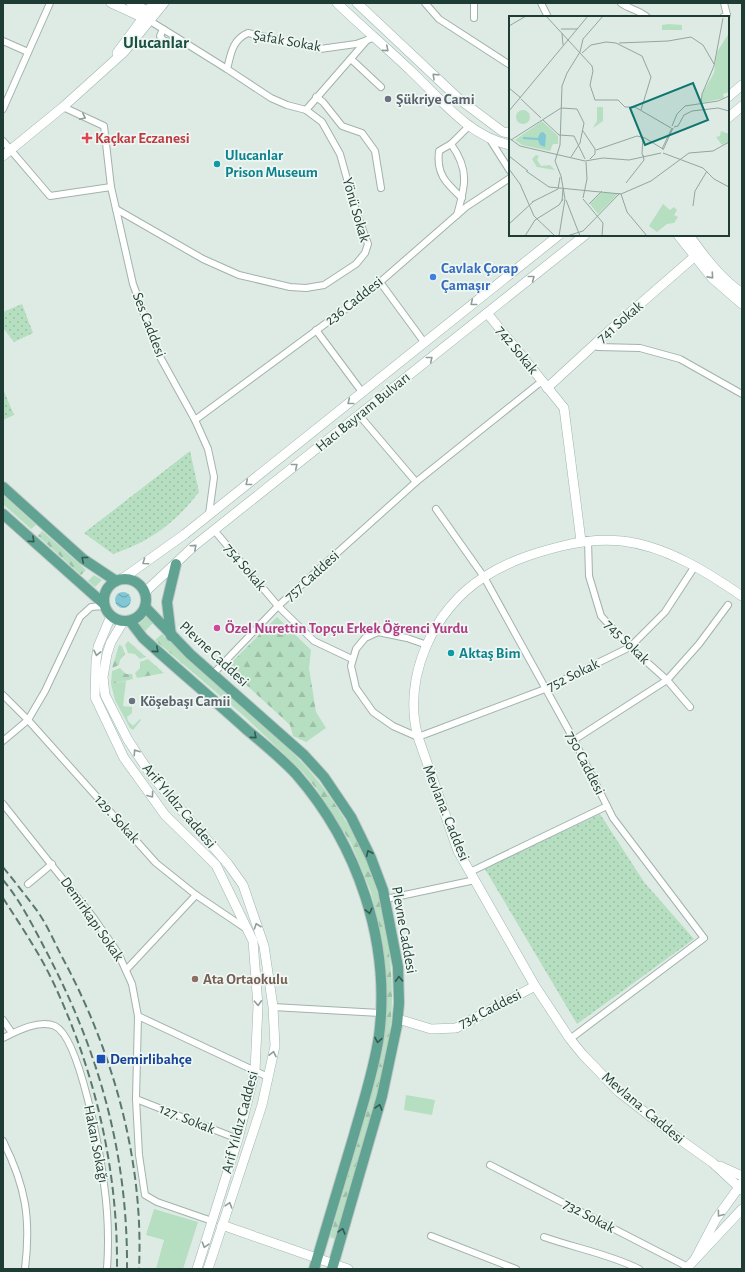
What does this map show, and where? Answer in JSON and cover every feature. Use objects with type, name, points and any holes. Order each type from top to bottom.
[{"type":"main road","points":[[111,3],[149,16]]},
{"type":"main road","points":[[131,3],[149,16]]},
{"type":"main road","points":[[7,153],[63,107],[130,45],[149,16],[154,3]]},
{"type":"main road","points":[[149,16],[164,3]]},
{"type":"main road","points":[[337,3],[371,38],[412,72],[455,115],[497,142],[509,145]]},
{"type":"main road","points":[[357,3],[459,99],[503,132],[509,133]]},
{"type":"main road","points":[[729,96],[742,86]]},
{"type":"main road","points":[[729,117],[742,106]]},
{"type":"main road","name":"Hacı Bayram Bulvarı","points":[[119,580],[209,514],[558,236]]},
{"type":"main road","name":"Hacı Bayram Bulvarı","points":[[145,592],[194,546],[584,236]]},
{"type":"main road","points":[[679,236],[694,257],[720,286],[742,304]]},
{"type":"main road","points":[[690,236],[714,268],[742,294]]},
{"type":"main road","name":"741 Sokak","points":[[545,385],[694,257]]},
{"type":"main road","name":"742 Sokak","points":[[487,313],[545,385]]},
{"type":"main road","name":"745 Sokak","points":[[545,385],[564,408],[584,541]]},
{"type":"main road","points":[[3,487],[83,559],[119,580],[136,582],[145,592],[145,607],[137,618],[127,621]]},
{"type":"main road","points":[[3,514],[104,605],[111,616]]},
{"type":"main road","name":"Mevlana. Caddesi","points":[[741,1187],[713,1163],[619,1092],[570,1039],[535,986],[458,851],[413,720],[414,693],[419,665],[427,645],[449,608],[469,587],[484,577],[525,556],[584,541],[632,543],[695,566],[742,596]]},
{"type":"main road","points":[[171,636],[167,602],[176,564]]},
{"type":"main road","points":[[104,605],[106,591],[119,580]]},
{"type":"main road","name":"Plevne Caddesi","points":[[145,607],[171,636],[304,755],[324,777],[351,817],[379,877],[386,899],[398,967],[398,1018],[390,1063],[382,1096],[333,1266]]},
{"type":"main road","name":"Plevne Caddesi","points":[[111,616],[127,621],[143,638],[286,764],[309,790],[334,828],[357,871],[370,911],[381,978],[379,1036],[368,1083],[314,1269]]},
{"type":"main road","name":"Arif Yıldız Caddesi","points":[[111,616],[97,654],[95,697],[124,758],[165,815],[216,865],[245,928],[253,941],[258,1006],[255,1071],[238,1139],[197,1269]]},
{"type":"main road","name":"Arif Yıldız Caddesi","points":[[127,621],[111,642],[107,654],[103,677],[105,695],[128,740],[151,775],[228,864],[243,885],[264,946],[272,1007],[275,1046],[262,1106],[208,1269]]},
{"type":"main road","name":"734 Caddesi","points":[[398,1018],[431,1029],[456,1028],[535,986]]},
{"type":"main road","name":"Mevlana. Caddesi","points":[[713,1163],[742,1176]]},
{"type":"main road","points":[[694,1260],[716,1219],[741,1187]]},
{"type":"main road","points":[[687,1268],[742,1210]]},
{"type":"main road","points":[[222,1225],[317,1258],[333,1266],[348,1269]]},
{"type":"street","points":[[3,109],[50,3]]},
{"type":"street","points":[[425,3],[439,19],[509,64]]},
{"type":"street","points":[[474,3],[474,18]]},
{"type":"street","points":[[541,3],[548,16]]},
{"type":"street","points":[[621,3],[628,9],[642,13],[646,16]]},
{"type":"street","points":[[724,3],[727,15],[725,16]]},
{"type":"street","points":[[149,16],[163,29],[227,69]]},
{"type":"street","name":"Şafak Sokak","points":[[227,69],[234,44],[240,37],[248,33],[320,49],[337,48],[371,38]]},
{"type":"street","points":[[306,110],[316,97],[371,38]]},
{"type":"street","points":[[3,41],[28,52]]},
{"type":"street","points":[[351,59],[381,87]]},
{"type":"street","name":"Yönü Sokak","points":[[116,209],[203,259],[239,275],[290,287],[306,288],[324,285],[356,264],[366,253],[368,244],[356,211],[340,154],[322,122],[306,110],[287,105],[271,98],[227,69]]},
{"type":"street","points":[[316,97],[323,102],[342,126],[362,133],[375,151],[381,188]]},
{"type":"street","name":"Ses Caddesi","points":[[63,107],[104,126],[111,187],[133,284],[159,355],[195,420],[208,449],[214,477],[209,514]]},
{"type":"street","points":[[462,198],[440,173],[437,162],[439,152],[451,144],[470,125]]},
{"type":"street","points":[[488,137],[509,169]]},
{"type":"street","points":[[3,141],[7,153],[50,196],[111,187]]},
{"type":"street","points":[[451,144],[458,154],[465,179],[462,198],[456,216]]},
{"type":"street","name":"236 Caddesi","points":[[195,420],[380,282],[466,207],[509,179]]},
{"type":"street","points":[[380,282],[424,342]]},
{"type":"street","points":[[316,330],[362,392]]},
{"type":"street","points":[[598,347],[640,348],[680,359],[742,394]]},
{"type":"street","name":"757 Caddesi","points":[[213,674],[278,606],[416,482],[545,385]]},
{"type":"street","points":[[359,415],[416,482]]},
{"type":"street","name":"750 Caddesi","points":[[436,509],[484,577],[574,740],[613,818],[704,938],[570,1039]]},
{"type":"street","name":"754 Sokak","points":[[214,530],[278,606],[314,641],[352,659]]},
{"type":"street","name":"745 Sokak","points":[[584,541],[589,576],[601,616],[630,647],[667,680],[690,707]]},
{"type":"street","name":"752 Sokak","points":[[418,736],[545,689],[630,647],[665,612],[695,566]]},
{"type":"street","points":[[3,741],[28,720],[45,691],[80,617],[91,607],[104,605]]},
{"type":"street","points":[[574,740],[667,680],[699,644],[728,606]]},
{"type":"street","points":[[418,736],[393,726],[373,712],[356,688],[351,666],[352,659],[365,638],[378,632],[400,636],[427,645]]},
{"type":"street","name":"129. Sokak","points":[[3,695],[28,720],[156,862],[196,894],[245,928]]},
{"type":"street","name":"Demirkapı Sokak","points":[[3,804],[52,864],[118,953],[132,984],[138,1016],[136,1099],[139,1155],[145,1195],[157,1202],[212,1221]]},
{"type":"street","points":[[470,872],[607,806]]},
{"type":"street","points":[[28,884],[52,864]]},
{"type":"street","points":[[386,899],[475,880]]},
{"type":"street","points":[[126,970],[196,894]]},
{"type":"street","points":[[272,1007],[380,1014]]},
{"type":"street","points":[[138,1016],[268,1077]]},
{"type":"street","points":[[3,1020],[12,1033],[3,1038]]},
{"type":"street","name":"Hakan Sokağı","points":[[12,1033],[45,1024],[56,1026],[63,1032],[70,1045],[79,1069],[94,1124],[104,1184],[108,1235],[107,1269]]},
{"type":"street","name":"127. Sokak","points":[[136,1099],[238,1139]]},
{"type":"street","points":[[3,1141],[23,1189],[28,1220],[25,1269]]},
{"type":"street","name":"732 Sokak","points":[[490,1165],[687,1268]]},
{"type":"street","points":[[431,1236],[516,1269]]},
{"type":"street","points":[[544,1237],[565,1245],[597,1252],[639,1269]]},
{"type":"green space","points":[[22,304],[33,333],[14,342],[3,328],[3,312]]},
{"type":"green space","points":[[3,389],[14,415],[3,420]]},
{"type":"green space","points":[[190,451],[199,492],[181,513],[161,530],[151,537],[127,549],[113,554],[84,533]]},
{"type":"green space","points":[[3,495],[36,525],[31,529],[3,504]]},
{"type":"green space","points":[[42,531],[86,570],[81,575],[38,536]]},
{"type":"green space","points":[[94,575],[102,580],[95,587],[88,581]]},
{"type":"green space","points":[[147,616],[153,623],[145,631],[138,625]]},
{"type":"green space","points":[[277,617],[311,650],[309,668],[316,712],[326,728],[306,742],[293,736],[290,725],[230,670],[231,663]]},
{"type":"green space","points":[[162,634],[287,748],[316,778],[338,808],[357,840],[378,893],[388,942],[391,967],[392,991],[389,1036],[379,1087],[335,1239],[330,1237],[369,1102],[385,1029],[386,972],[381,937],[371,892],[351,843],[316,788],[302,771],[245,717],[155,640]]},
{"type":"green space","points":[[128,641],[146,657],[140,659],[135,654],[128,653],[125,645]]},
{"type":"green space","points":[[119,645],[122,646],[125,654],[120,660],[119,665],[112,668]]},
{"type":"green space","points":[[148,659],[164,673],[137,678],[135,673],[140,668],[140,662]]},
{"type":"green space","points":[[120,668],[126,674],[132,674],[133,679],[111,684],[112,671]]},
{"type":"green space","points":[[126,681],[123,706],[132,707],[132,713],[127,717],[128,721],[133,726],[140,719],[141,720],[133,730],[130,728],[115,700],[111,684]]},
{"type":"green space","points":[[600,814],[644,882],[694,939],[577,1024],[485,869]]},
{"type":"green space","points":[[406,1095],[435,1100],[432,1115],[404,1110]]},
{"type":"green space","points":[[154,1209],[198,1222],[183,1269],[156,1269],[164,1240],[146,1235]]},
{"type":"water","points":[[120,592],[126,592],[131,597],[129,606],[126,608],[120,608],[115,603],[115,597]]},
{"type":"railway","points":[[3,867],[38,912],[47,928],[96,1029],[110,1068],[130,1147],[136,1187],[139,1228],[139,1269]]},
{"type":"railway","points":[[3,880],[31,922],[64,987],[81,1026],[95,1065],[107,1104],[116,1144],[126,1226],[127,1269]]},
{"type":"railway","points":[[3,898],[49,973],[69,1018],[93,1088],[109,1159],[116,1232],[117,1269]]},
{"type":"place","name":"Şükriye Cami","points":[[388,99]]},
{"type":"place","name":"Kaçkar Eczanesi","points":[[87,138]]},
{"type":"place","name":"Ulucanlar Prison Museum","points":[[217,164]]},
{"type":"place","name":"Cavlak Çorap Çamaşır","points":[[433,277]]},
{"type":"place","name":"Özel Nurettin Topçu Erkek Öğrenci Yurdu","points":[[217,628]]},
{"type":"place","name":"Aktaş Bim","points":[[451,653]]},
{"type":"place","name":"Köşebaşı Camii","points":[[132,701]]},
{"type":"place","name":"Ata Ortaokulu","points":[[195,979]]},
{"type":"place","name":"Demirlibahçe","points":[[101,1059]]},
{"type":"district","name":"Ulucanlar","points":[[156,42]]}]
